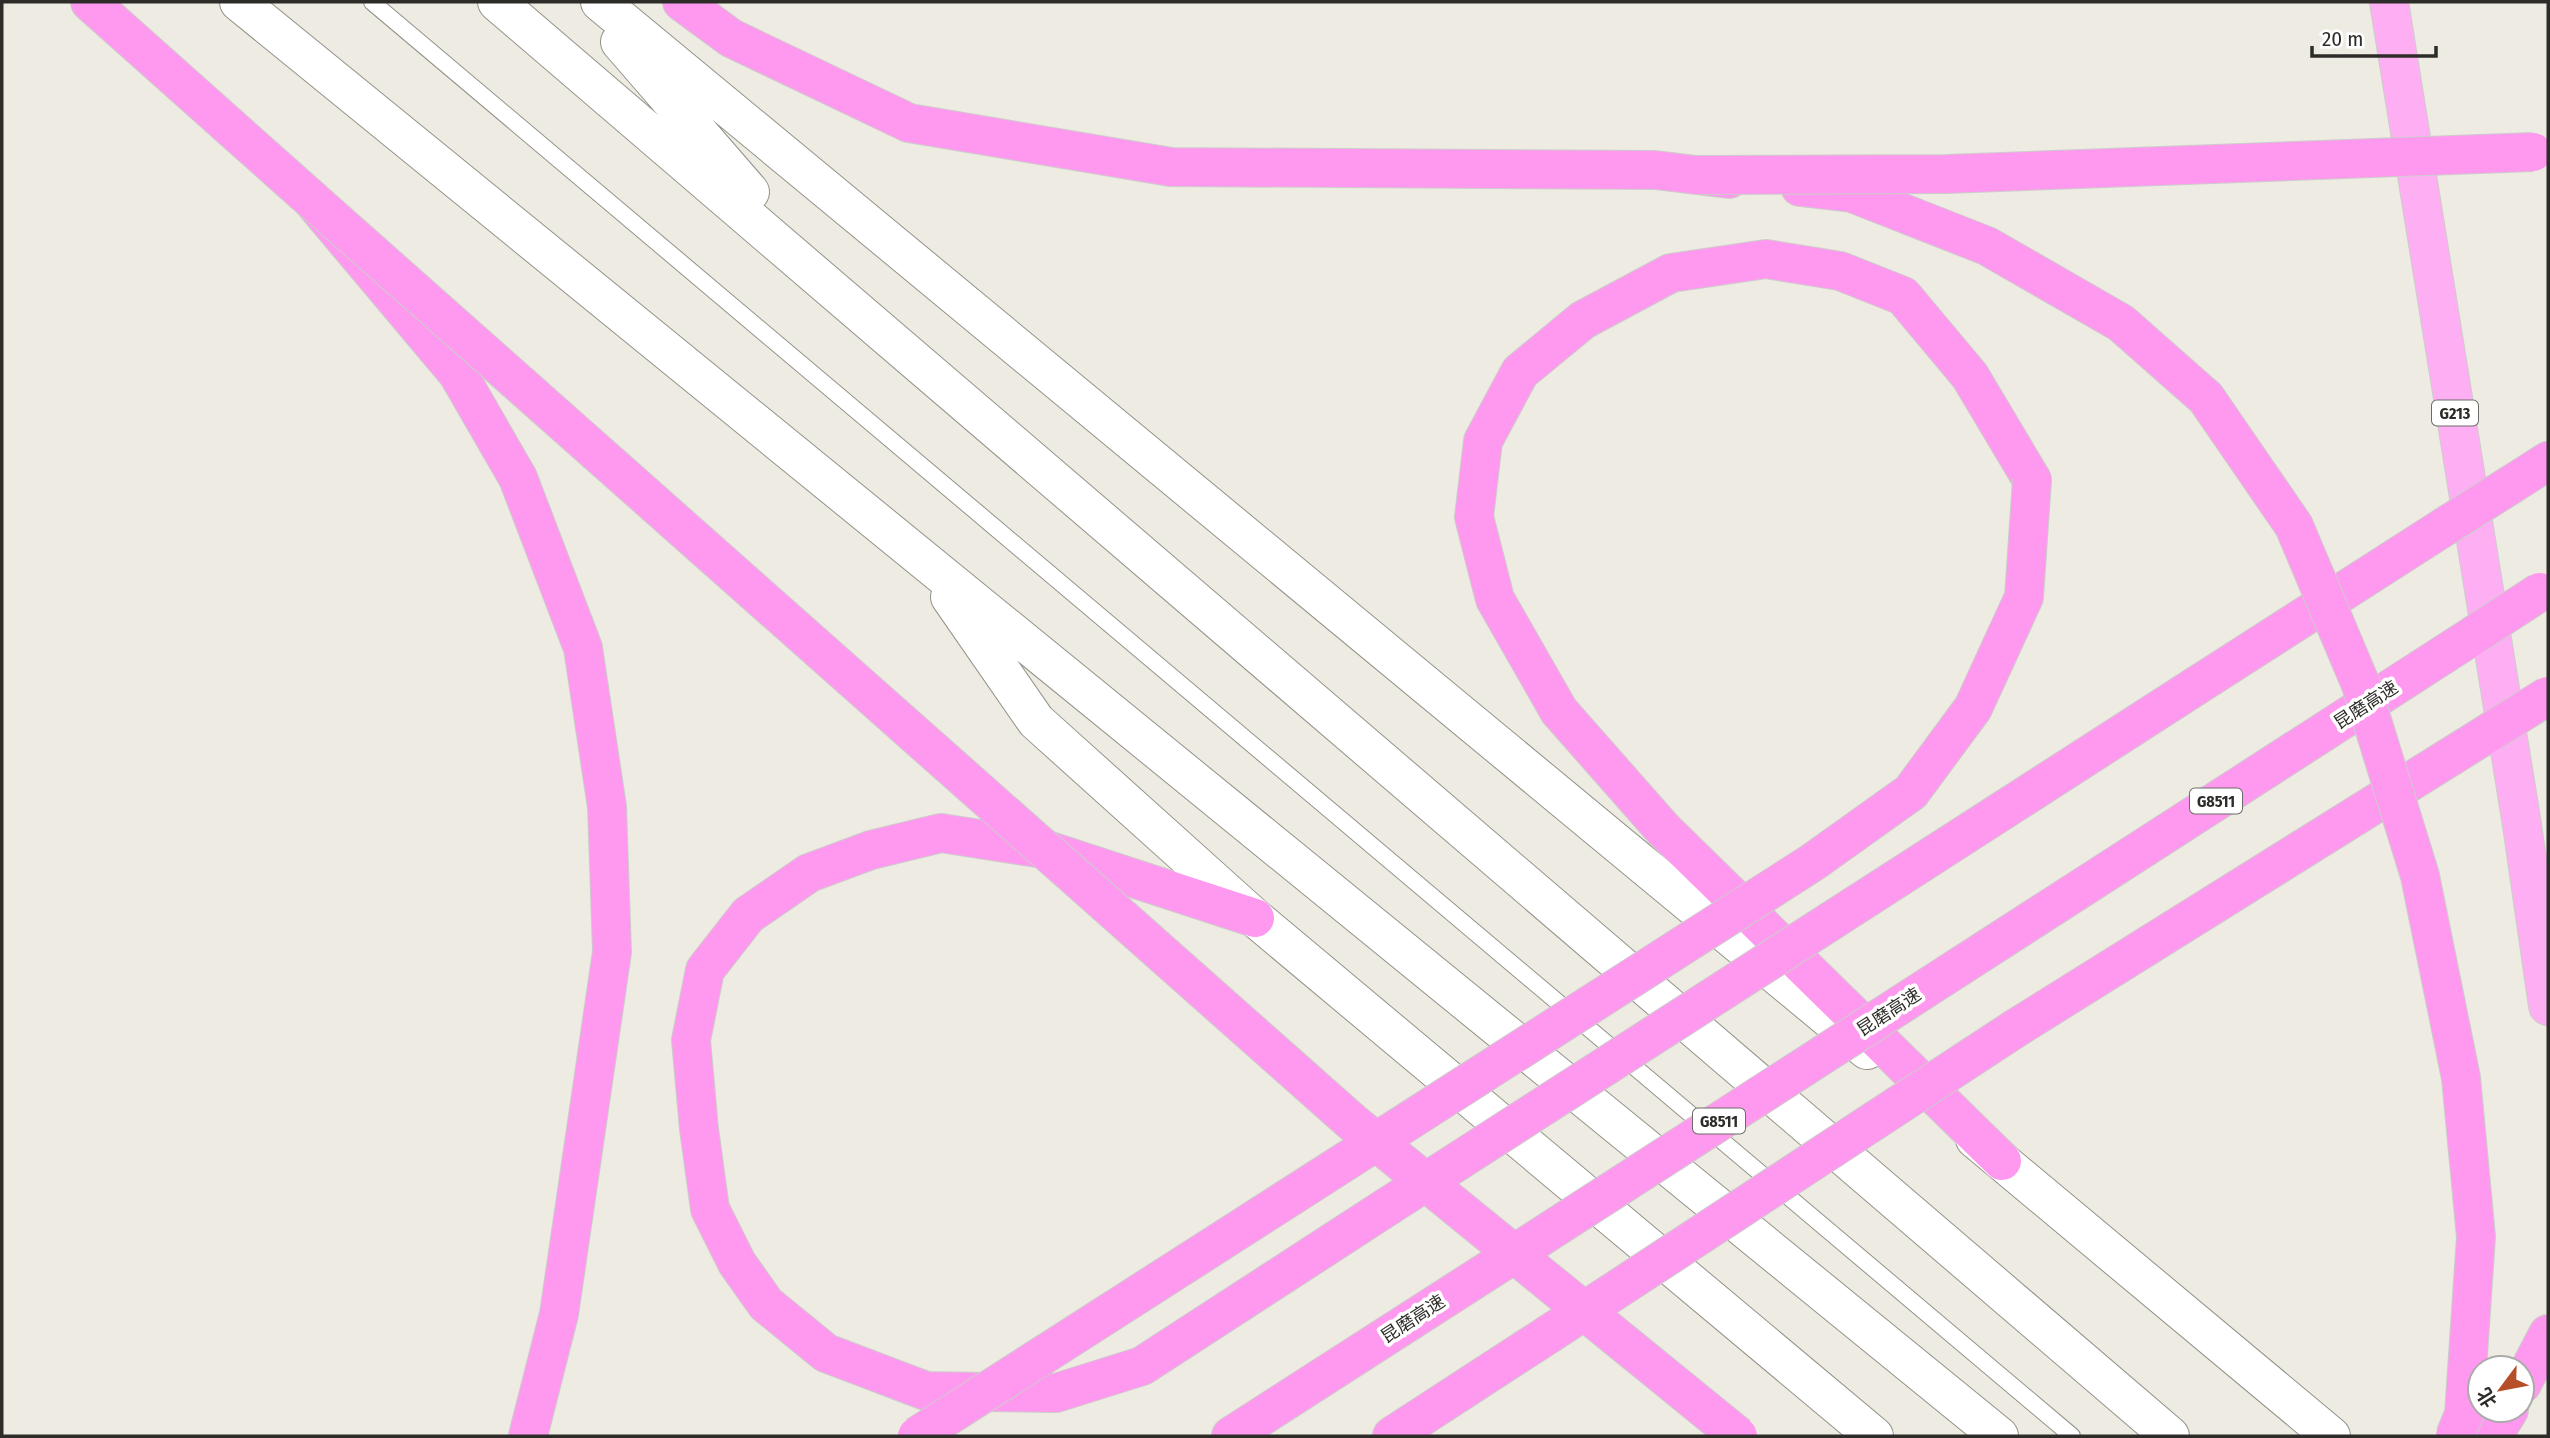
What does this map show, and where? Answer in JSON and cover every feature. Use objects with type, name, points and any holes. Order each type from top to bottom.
[{"type":"highway","points":[[90,2],[1352,1122],[1738,1436]]},
{"type":"highway","points":[[682,2],[731,38],[909,123],[1171,167],[1655,170],[1852,194],[1987,246],[2121,323],[2206,398],[2294,526],[2361,685],[2420,876],[2461,1078],[2476,1237],[2464,1413],[2455,1436]]},
{"type":"highway","name":"G213","points":[[2389,2],[2522,824],[2548,1006]]},
{"type":"highway","points":[[1696,175],[1946,174],[2540,151]]},
{"type":"highway","points":[[311,200],[458,374],[518,478],[583,648],[607,807],[612,953],[559,1314],[528,1436]]},
{"type":"highway","points":[[917,1436],[1812,862],[1911,792],[1973,708],[2024,597],[2032,480],[1970,376],[1903,296],[1840,271],[1766,259],[1671,273],[1583,320],[1520,372],[1483,442],[1474,517],[1495,599],[1559,711],[1663,829],[2002,1161]]},
{"type":"highway","points":[[1255,918],[1044,849],[941,833],[871,850],[809,873],[748,915],[705,970],[691,1040],[710,1209],[737,1264],[766,1304],[826,1353],[926,1391],[1056,1393],[1142,1366],[1848,908],[2548,461]]},
{"type":"highway","name":"昆磨高速","points":[[1231,1436],[2544,590]]},
{"type":"highway","points":[[1392,1436],[2016,1028],[2548,696]]},
{"type":"highway","name":"G213","points":[[2522,824],[2548,939]]},
{"type":"highway","points":[[2536,1357],[2548,1334]]},
{"type":"main road","points":[[239,2],[1999,1436]]},
{"type":"main road","points":[[497,2],[2170,1436]]},
{"type":"main road","points":[[586,2],[831,287]]},
{"type":"main road","points":[[600,2],[2331,1436]]},
{"type":"main road","points":[[925,560],[1035,721],[1255,918],[1874,1436]]},
{"type":"lane","points":[[372,2],[2072,1436]]}]
